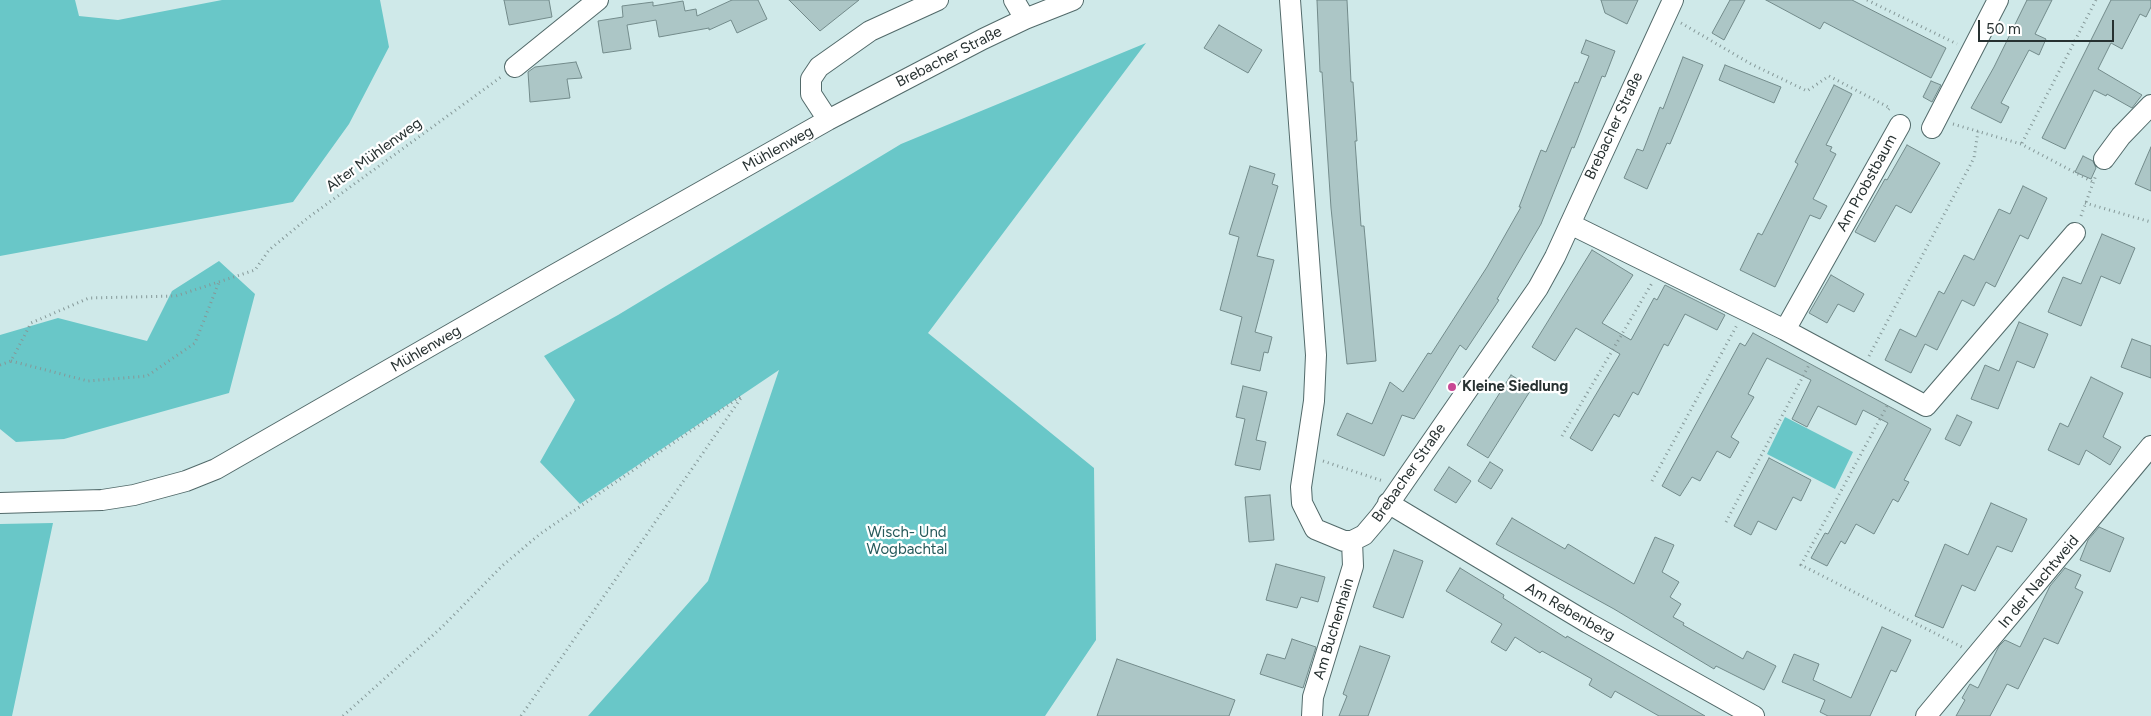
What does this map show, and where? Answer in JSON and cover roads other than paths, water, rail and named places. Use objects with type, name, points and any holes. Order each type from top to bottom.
[{"type":"street","points":[[515,67],[598,0]]},
{"type":"street","points":[[828,120],[811,94],[811,79],[818,67],[870,31],[938,0]]},
{"type":"street","points":[[1014,0],[1025,19]]},
{"type":"street","name":"Brebacher Straße","points":[[828,120],[937,62],[1025,19],[1073,0]]},
{"type":"street","points":[[1290,0],[1315,331],[1316,377],[1301,487],[1302,503],[1316,530],[1344,541],[1352,541]]},
{"type":"street","points":[[1935,123],[1998,0]]},
{"type":"street","name":"Brebacher Straße","points":[[1352,541],[1364,535],[1372,526],[1538,288],[1570,224],[1669,8]]},
{"type":"street","points":[[2104,159],[2121,136],[2151,105]]},
{"type":"street","name":"Mühlenweg","points":[[0,503],[102,500],[134,495],[186,481],[216,470],[560,271],[828,120]]},
{"type":"street","name":"Am Probstbaum","points":[[1785,330],[1900,125]]},
{"type":"street","points":[[1570,224],[1785,330],[1926,406],[2075,233]]},
{"type":"street","name":"In der Nachtweid","points":[[1926,716],[2151,446]]},
{"type":"street","name":"Am Rebenberg","points":[[1388,503],[1588,623],[1754,716]]},
{"type":"street","name":"Am Buchenhain","points":[[1312,716],[1313,697],[1353,566],[1352,541]]},
{"type":"place","name":"Kleine Siedlung","points":[[1452,387]]},
{"type":"park label","name":"Wisch- Und Wogbachtal","points":[[907,542]]}]
